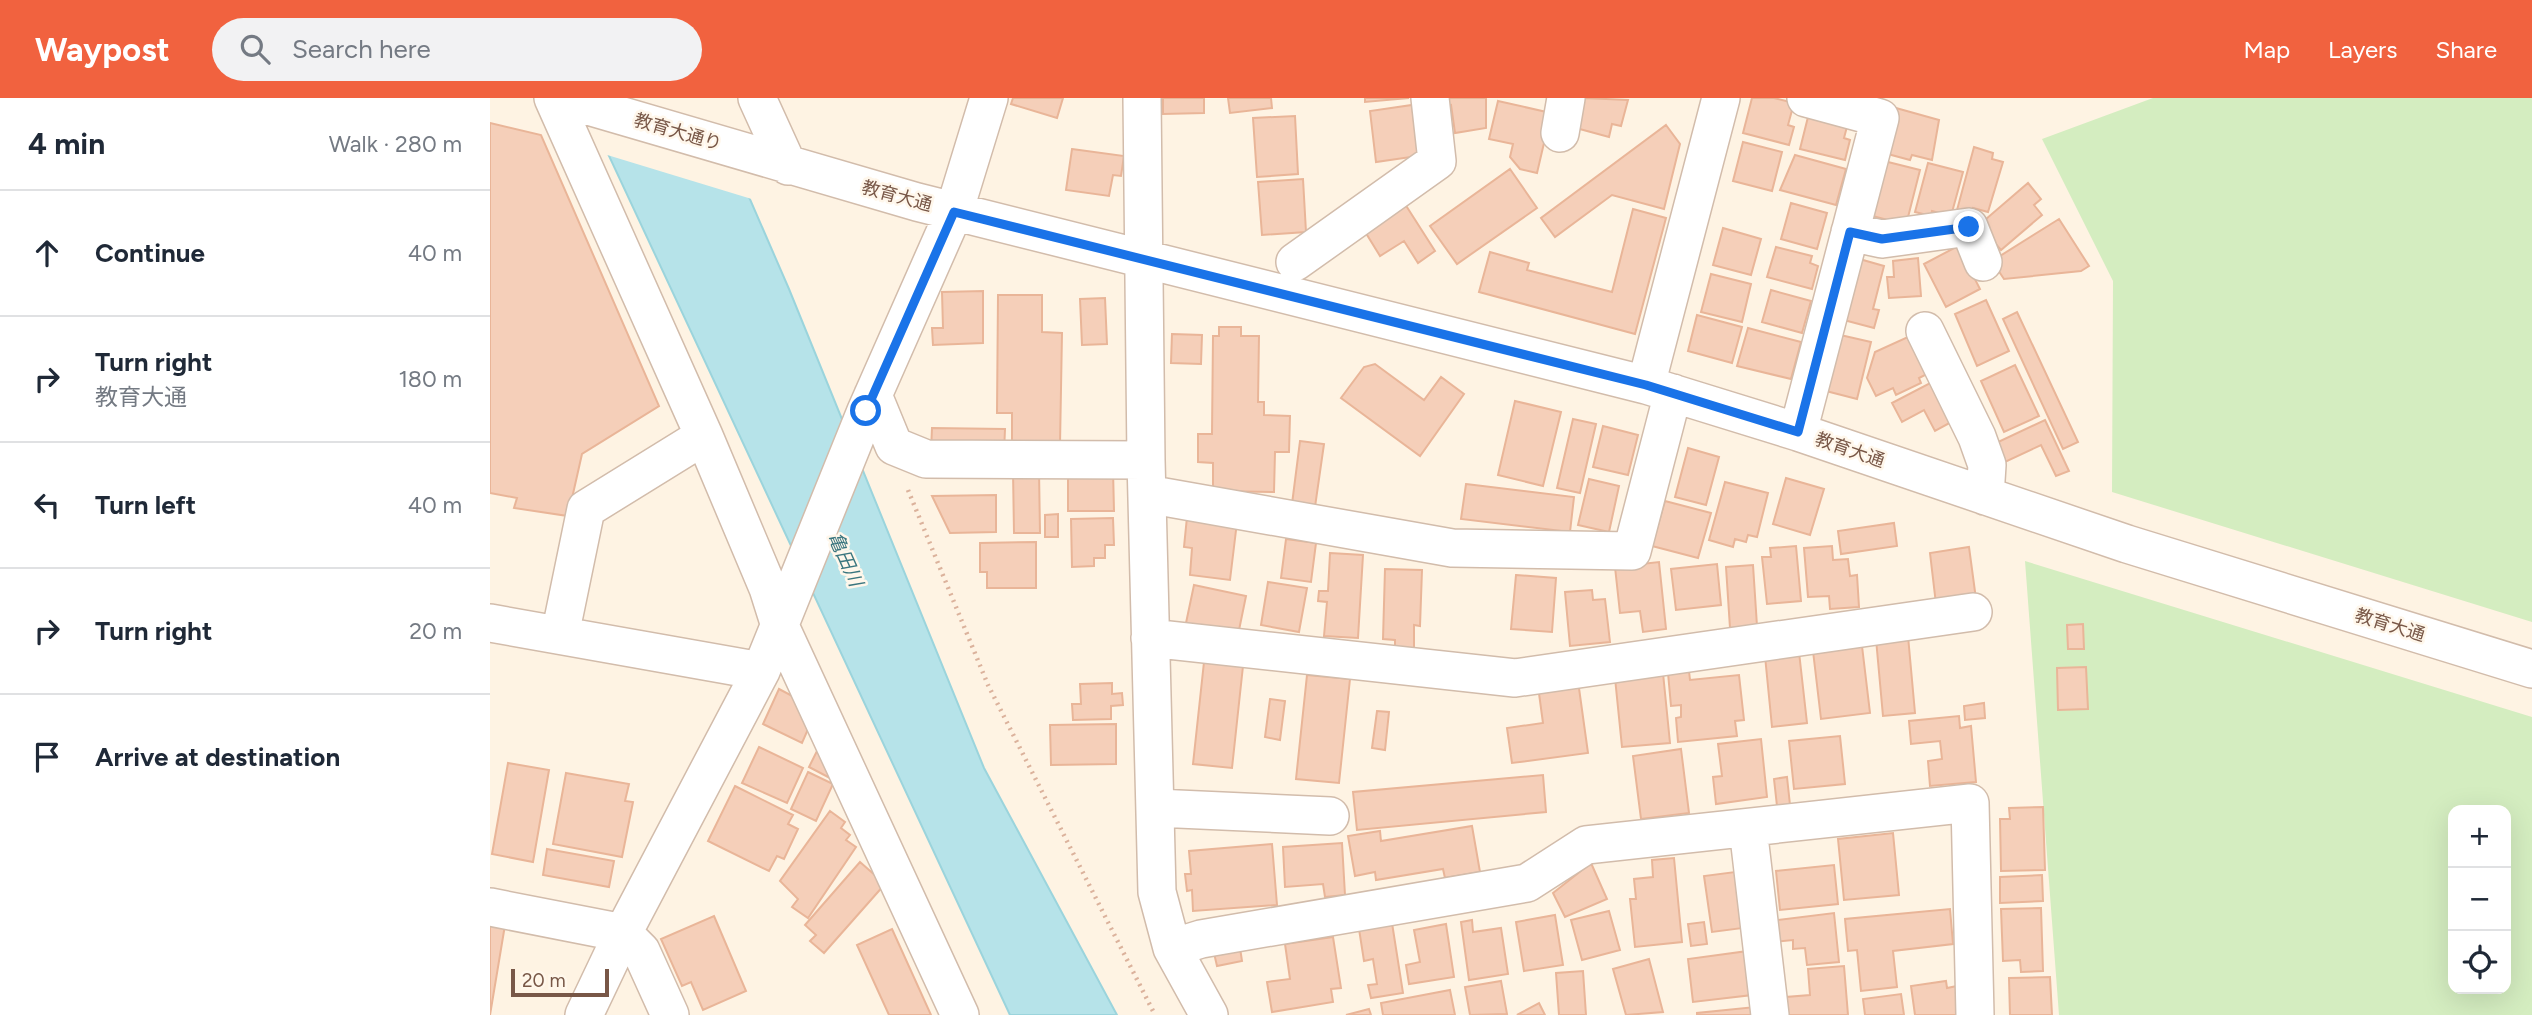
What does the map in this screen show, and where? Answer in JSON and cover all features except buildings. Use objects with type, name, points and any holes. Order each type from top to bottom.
[{"type":"street","points":[[757,98],[771,160]]},
{"type":"street","points":[[584,1015],[623,933],[761,671],[869,403],[954,212],[989,98]]},
{"type":"street","points":[[1142,98],[1150,638],[1157,892],[1172,948],[1209,1015]]},
{"type":"street","points":[[1296,262],[1437,162],[1430,98]]},
{"type":"street","points":[[1560,133],[1566,98]]},
{"type":"street","points":[[869,403],[894,446],[939,462],[1147,477],[1452,548],[1632,551],[1660,389],[1721,98]]},
{"type":"street","points":[[1798,432],[1880,118],[1806,98]]},
{"type":"street","points":[[564,100],[768,588],[780,626],[960,1015]]},
{"type":"street","name":"教育大通り","points":[[564,100],[771,160]]},
{"type":"street","name":"教育大通","points":[[771,160],[954,212],[1660,389],[1798,432],[2127,544],[2532,669]]},
{"type":"street","points":[[1850,232],[1882,239],[1969,227],[1983,262]]},
{"type":"street","points":[[1925,331],[1977,437],[1987,465],[1985,496]]},
{"type":"street","points":[[560,635],[586,509],[704,436]]},
{"type":"street","points":[[1150,638],[1515,678],[1973,612]]},
{"type":"street","points":[[490,623],[761,671]]},
{"type":"street","points":[[1172,948],[1201,939],[1527,883],[1586,845],[1970,803],[1975,1015]]},
{"type":"street","points":[[1156,808],[1330,816]]},
{"type":"street","points":[[1748,828],[1770,1015]]},
{"type":"street","points":[[490,907],[623,933],[641,951],[670,1015]]},
{"type":"path","points":[[894,446],[898,465],[988,685],[1155,1015]]},
{"type":"green space","points":[[2153,98],[2532,98],[2532,622],[2112,492],[2113,281],[2042,139]]},
{"type":"green space","points":[[2025,561],[2532,717],[2532,1015],[2059,1015]]},
{"type":"water","name":"亀田川","points":[[582,98],[706,98],[789,289],[984,768],[1117,1015],[1010,1015]]},
{"type":"pier","points":[[578,98],[710,98],[755,200],[604,154]]},
{"type":"route","points":[[866,411],[954,212],[1646,385],[1798,432],[1850,232],[1882,239],[1969,227]]}]
